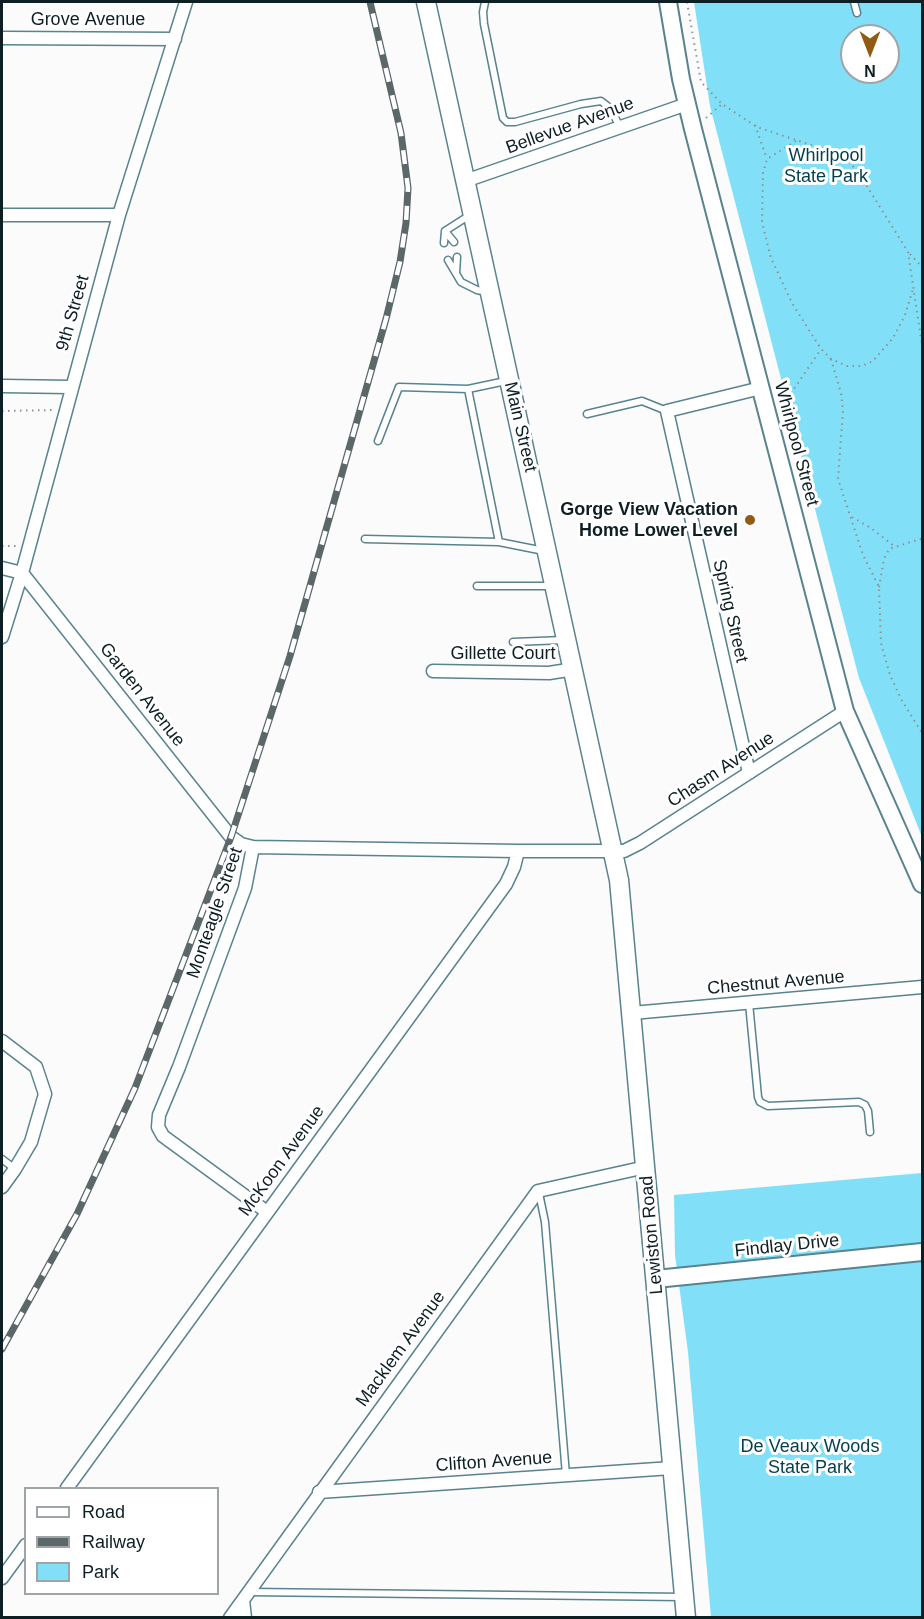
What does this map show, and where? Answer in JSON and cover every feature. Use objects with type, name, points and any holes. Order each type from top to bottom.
[{"type":"main road","name":"Main Street","points":[[426,2],[614,852]]},
{"type":"main road","name":"Lewiston Road","points":[[614,852],[623,914],[686,1617]]},
{"type":"street","name":"9th Street","points":[[2,637],[22,573],[119,215],[186,2]]},
{"type":"street","name":"Whirlpool Street","points":[[668,2],[693,129],[845,711],[922,884]]},
{"type":"street","name":"Grove Avenue","points":[[2,38],[175,39]]},
{"type":"street","name":"Bellevue Avenue","points":[[465,181],[687,104]]},
{"type":"street","points":[[2,215],[119,215]]},
{"type":"street","points":[[2,386],[71,387]]},
{"type":"street","points":[[667,411],[762,392]]},
{"type":"street","name":"Spring Street","points":[[667,411],[748,773]]},
{"type":"street","points":[[2,568],[22,573]]},
{"type":"street","name":"Garden Avenue","points":[[22,573],[231,837],[241,844],[253,847]]},
{"type":"street","name":"Gillette Court","points":[[433,671],[549,673],[574,669]]},
{"type":"street","name":"Chasm Avenue","points":[[614,852],[632,848],[845,711]]},
{"type":"street","name":"Monteagle Street","points":[[267,1212],[163,1136],[158,1127],[159,1115],[245,888],[253,847],[614,852]]},
{"type":"street","name":"McKoon Avenue","points":[[68,1487],[506,884],[518,851]]},
{"type":"street","name":"Chestnut Avenue","points":[[632,1013],[922,987]]},
{"type":"street","points":[[2,1041],[36,1067],[45,1094],[31,1142],[2,1187]]},
{"type":"street","points":[[538,1191],[646,1167]]},
{"type":"street","name":"Macklem Avenue","points":[[230,1617],[538,1191]]},
{"type":"street","name":"Findlay Drive","points":[[656,1280],[922,1252]]},
{"type":"street","name":"Clifton Avenue","points":[[319,1492],[672,1468]]},
{"type":"street","points":[[2,1578],[24,1548]]},
{"type":"street","points":[[245,1617],[246,1596]]},
{"type":"lane","points":[[480,2],[503,118],[507,122],[601,101],[610,108],[620,127]]},
{"type":"lane","points":[[483,12],[485,2]]},
{"type":"lane","points":[[854,2],[857,13]]},
{"type":"lane","points":[[445,231],[473,213]]},
{"type":"lane","points":[[445,231],[454,242]]},
{"type":"lane","points":[[444,243],[445,231]]},
{"type":"lane","points":[[456,274],[457,257]]},
{"type":"lane","points":[[448,260],[456,274],[467,286],[490,293]]},
{"type":"lane","points":[[378,441],[399,387],[468,389],[510,380]]},
{"type":"lane","points":[[468,389],[499,542]]},
{"type":"lane","points":[[587,414],[642,401],[667,411]]},
{"type":"lane","points":[[365,539],[499,542],[548,552]]},
{"type":"lane","points":[[477,586],[555,586]]},
{"type":"lane","points":[[513,642],[567,640]]},
{"type":"lane","points":[[749,1003],[760,1102],[768,1106],[859,1102],[865,1105],[868,1111],[870,1132]]},
{"type":"lane","points":[[2,1159],[15,1169]]},
{"type":"lane","points":[[538,1191],[545,1222],[566,1476]]},
{"type":"lane","points":[[246,1596],[684,1597]]},
{"type":"path","points":[[687,2],[701,82],[722,104],[754,125],[832,152],[848,160],[875,198],[908,252],[922,267]]},
{"type":"path","points":[[693,129],[722,104]]},
{"type":"path","points":[[754,125],[762,142],[766,159],[763,173],[762,222],[771,258],[792,303],[821,349],[838,364],[854,366],[873,361],[893,338],[905,315],[914,286]]},
{"type":"path","points":[[766,159],[796,141]]},
{"type":"path","points":[[908,252],[922,345]]},
{"type":"path","points":[[762,392],[794,389],[821,349]]},
{"type":"path","points":[[831,359],[841,393],[843,411],[838,479],[863,555],[879,587]]},
{"type":"path","points":[[2,411],[57,410]]},
{"type":"path","points":[[850,516],[871,528],[894,546]]},
{"type":"path","points":[[922,539],[889,549],[884,559],[879,587],[881,644],[890,675],[901,699],[922,733]]},
{"type":"path","points":[[2,546],[18,546]]},
{"type":"green space","name":"Whirlpool State Park","points":[[694,2],[922,2],[922,837],[859,678],[710,106]]},
{"type":"green space","name":"De Veaux Woods State Park","points":[[922,1173],[922,1617],[711,1617],[688,1352],[675,1255],[674,1195]]},
{"type":"railway","points":[[2,1349],[77,1214],[135,1088],[231,837],[290,656],[386,319],[400,262],[408,188],[401,133],[370,2]]},
{"type":"place","name":"Gorge View Vacation Home Lower Level","points":[[750,520]]}]
